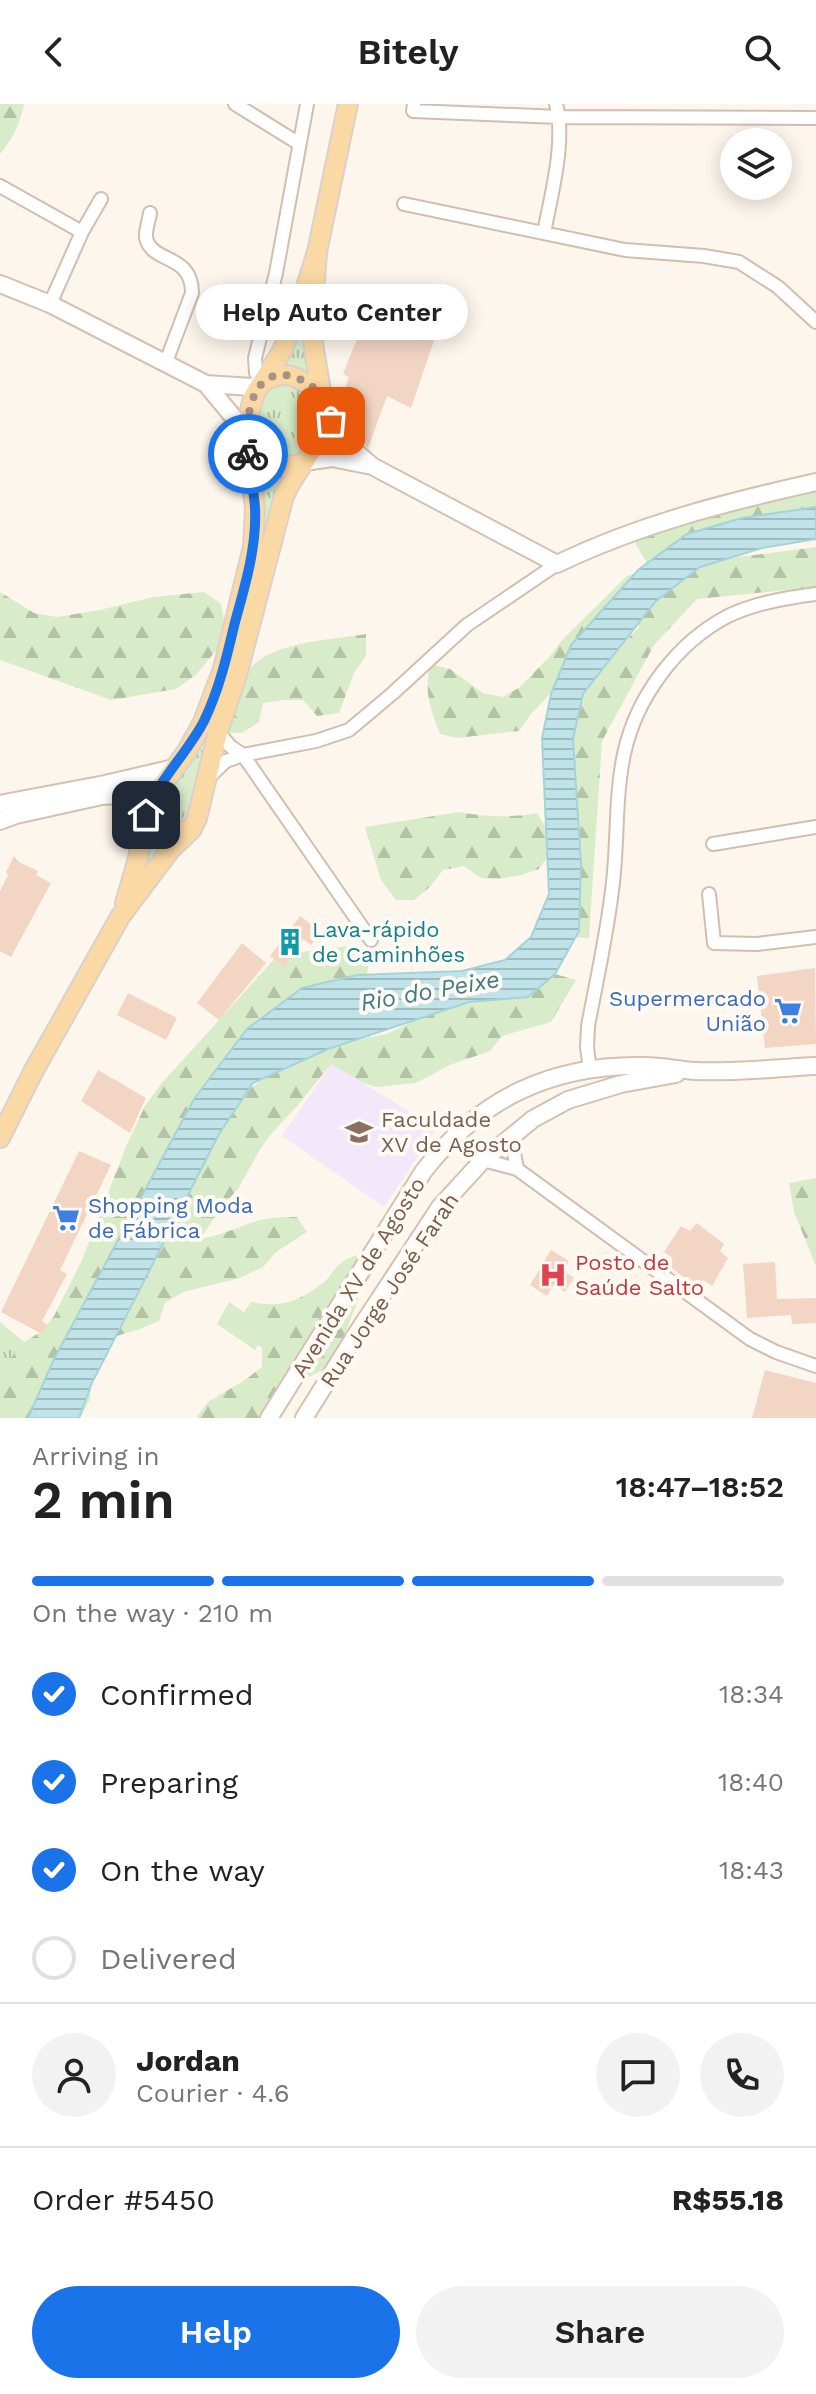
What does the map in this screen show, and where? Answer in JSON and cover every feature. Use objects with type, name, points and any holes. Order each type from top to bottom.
[{"type":"main road","points":[[120,917],[137,862],[146,815],[159,787],[187,751],[213,702],[253,547],[255,509],[248,446],[250,410],[254,395],[282,351],[317,252],[348,104]]},
{"type":"main road","points":[[0,1138],[33,1072],[120,917],[171,849],[192,829],[201,806],[218,732],[237,675],[284,496],[290,480],[319,435],[323,422],[313,342],[317,252]]},
{"type":"main road","points":[[262,383],[272,376],[299,378],[320,395]]},
{"type":"main road","points":[[248,446],[255,457],[265,464],[288,468],[304,462]]},
{"type":"main road","points":[[146,815],[163,830],[176,832],[192,829]]},
{"type":"street","points":[[235,104],[298,143]]},
{"type":"street","points":[[206,384],[252,387],[262,383],[256,373],[255,358],[276,273],[307,104]]},
{"type":"street","points":[[707,104],[707,119]]},
{"type":"street","points":[[414,108],[558,110],[707,119],[816,118]]},
{"type":"street","points":[[544,233],[552,187],[558,110]]},
{"type":"street","points":[[0,186],[82,232]]},
{"type":"street","points":[[50,304],[82,232],[101,199]]},
{"type":"street","points":[[404,204],[625,250],[739,262],[778,287],[816,322]]},
{"type":"street","points":[[150,213],[146,232],[149,244],[183,267],[192,283],[192,293],[166,362]]},
{"type":"street","points":[[0,284],[50,304],[206,384],[235,419],[248,446]]},
{"type":"street","points":[[320,395],[331,421],[347,445],[372,466],[557,564]]},
{"type":"street","points":[[304,462],[332,458],[372,466]]},
{"type":"street","points":[[205,782],[226,761],[316,741],[349,730],[382,704],[467,625],[557,564],[606,541],[656,523],[816,482]]},
{"type":"street","points":[[593,1092],[587,1047],[588,1026],[613,880],[618,795],[631,729],[645,697],[672,661],[699,636],[727,617],[755,605],[816,594]]},
{"type":"street","points":[[218,732],[243,755],[371,940]]},
{"type":"street","points":[[0,804],[174,768]]},
{"type":"street","points":[[0,821],[116,795],[135,802],[146,815]]},
{"type":"street","points":[[713,844],[816,827]]},
{"type":"street","points":[[709,894],[714,943],[757,944],[816,937]]},
{"type":"street","name":"Avenida XV de Agosto","points":[[269,1418],[437,1154],[471,1122],[511,1094],[558,1076],[590,1070],[647,1065],[693,1071],[816,1066]]},
{"type":"street","name":"Rua Jorge José Farah","points":[[304,1418],[440,1207],[483,1160],[551,1108],[621,1084],[693,1071]]},
{"type":"street","points":[[511,1136],[517,1169]]},
{"type":"street","points":[[483,1160],[517,1169],[750,1339],[816,1366]]},
{"type":"shaded area","name":"Faculdade XV de Agosto","points":[[331,1064],[437,1128],[384,1207],[282,1136]]},
{"type":"green space","points":[[0,104],[24,104],[15,130],[0,154]]},
{"type":"green space","points":[[308,297],[311,378],[281,370]]},
{"type":"green space","points":[[284,383],[296,385],[313,397],[317,419],[299,452],[282,460],[258,450],[257,433],[267,393],[272,386]]},
{"type":"green space","points":[[256,465],[285,475],[261,551]]},
{"type":"green space","points":[[816,491],[816,507],[687,534],[647,564],[632,537],[655,525]]},
{"type":"green space","points":[[816,547],[816,587],[697,599],[654,645],[602,741],[589,938],[570,937],[581,868],[573,739],[583,694],[639,627],[637,614],[693,563]]},
{"type":"green space","points":[[644,570],[601,640],[531,714],[519,731],[457,738],[440,734],[429,700],[430,664],[450,669],[483,693],[503,697],[520,687],[627,576]]},
{"type":"green space","points":[[0,592],[34,613],[57,617],[153,597],[204,592],[221,604],[227,637],[196,675],[176,689],[111,700],[0,660]]},
{"type":"green space","points":[[366,634],[366,656],[354,673],[339,713],[317,716],[303,700],[263,703],[259,722],[242,733],[225,732],[243,680],[256,663],[284,648]]},
{"type":"green space","points":[[210,724],[188,819],[181,823],[165,822],[159,811],[161,800]]},
{"type":"green space","points":[[459,812],[498,816],[537,813],[547,830],[551,852],[539,869],[499,879],[481,878],[464,866],[443,870],[430,887],[414,900],[396,900],[381,880],[365,827]]},
{"type":"green space","points":[[151,831],[173,841],[141,875]]},
{"type":"green space","points":[[356,945],[370,957],[366,978],[293,1013],[230,1050],[207,1088],[238,1098],[271,1073],[328,1046],[386,1034],[438,1005],[531,993],[555,974],[576,980],[551,1022],[502,1036],[490,1051],[450,1065],[416,1083],[377,1087],[363,1083],[331,1064],[271,1134],[238,1189],[200,1239],[277,1218],[297,1217],[307,1232],[276,1252],[263,1267],[240,1278],[183,1292],[165,1303],[159,1321],[100,1341],[91,1377],[90,1399],[80,1418],[0,1418],[0,1373],[26,1341],[42,1331],[54,1316],[82,1260],[127,1144],[145,1106],[161,1084],[278,955]]},
{"type":"green space","points":[[816,1178],[816,1266],[794,1212],[789,1183]]},
{"type":"green space","points":[[376,1251],[375,1270],[363,1287],[336,1366],[301,1382],[290,1403],[272,1418],[196,1418],[208,1402],[262,1367],[262,1348],[245,1336],[239,1319],[251,1302],[280,1304],[297,1299],[328,1279],[344,1261]]},
{"type":"green space","points":[[229,1302],[267,1328],[255,1350],[217,1324]]},
{"type":"green space","points":[[0,1322],[23,1341],[54,1359],[0,1418]]},
{"type":"water","name":"Rio do Peixe","points":[[816,507],[816,539],[762,548],[700,567],[656,601],[583,694],[573,739],[581,863],[579,931],[555,974],[528,997],[469,1002],[328,1049],[253,1083],[219,1134],[92,1383],[79,1418],[28,1418],[54,1359],[194,1099],[247,1029],[302,988],[357,975],[462,971],[505,960],[531,937],[549,894],[542,738],[551,694],[571,645],[638,570],[687,534],[742,518]]},
{"type":"building","points":[[374,297],[438,329],[411,408],[387,396],[368,448],[352,432],[338,408],[349,377],[343,374]]},
{"type":"building","points":[[14,856],[51,883],[11,957],[0,951],[0,891]]},
{"type":"building","name":"Lava-rápido de Caminhões","points":[[300,916],[321,932],[311,945],[303,939],[284,967],[270,956]]},
{"type":"building","points":[[242,943],[266,963],[219,1020],[197,1003]]},
{"type":"building","name":"Supermercado União","points":[[815,968],[816,1044],[765,1048],[757,976]]},
{"type":"building","points":[[128,993],[177,1018],[166,1040],[117,1015]]},
{"type":"building","points":[[98,1070],[146,1098],[130,1133],[81,1101]]},
{"type":"building","name":"Shopping Moda de Fábrica","points":[[79,1151],[111,1165],[60,1270],[67,1274],[42,1321],[47,1325],[42,1334],[1,1312]]},
{"type":"building","points":[[697,1223],[724,1244],[720,1251],[728,1258],[712,1286],[703,1280],[696,1287],[668,1265],[673,1258],[664,1252],[681,1226],[690,1231]]},
{"type":"building","name":"Posto de Saúde Salto","points":[[551,1250],[569,1261],[564,1271],[574,1278],[565,1292],[554,1284],[547,1296],[530,1285]]},
{"type":"building","points":[[775,1262],[777,1299],[816,1298],[816,1323],[792,1324],[791,1315],[747,1318],[743,1264]]},
{"type":"building","points":[[765,1370],[816,1383],[816,1418],[752,1418]]},
{"type":"way so far","points":[[248,454],[248,425],[254,395],[262,383],[272,376],[289,376],[308,383],[320,395],[331,421]]},
{"type":"place","name":"Help Auto Center","points":[[331,421]]},
{"type":"place","name":"Lava-rápido de Caminhões","points":[[290,942]]},
{"type":"place","name":"Supermercado União","points":[[788,1011]]},
{"type":"place","name":"Faculdade XV de Agosto","points":[[359,1132]]},
{"type":"place","name":"Shopping Moda de Fábrica","points":[[66,1218]]},
{"type":"place","name":"Posto de Saúde Salto","points":[[553,1275]]},
{"type":"route","points":[[146,815],[159,787],[187,751],[203,722],[223,669],[253,547],[255,509],[248,454]]}]
